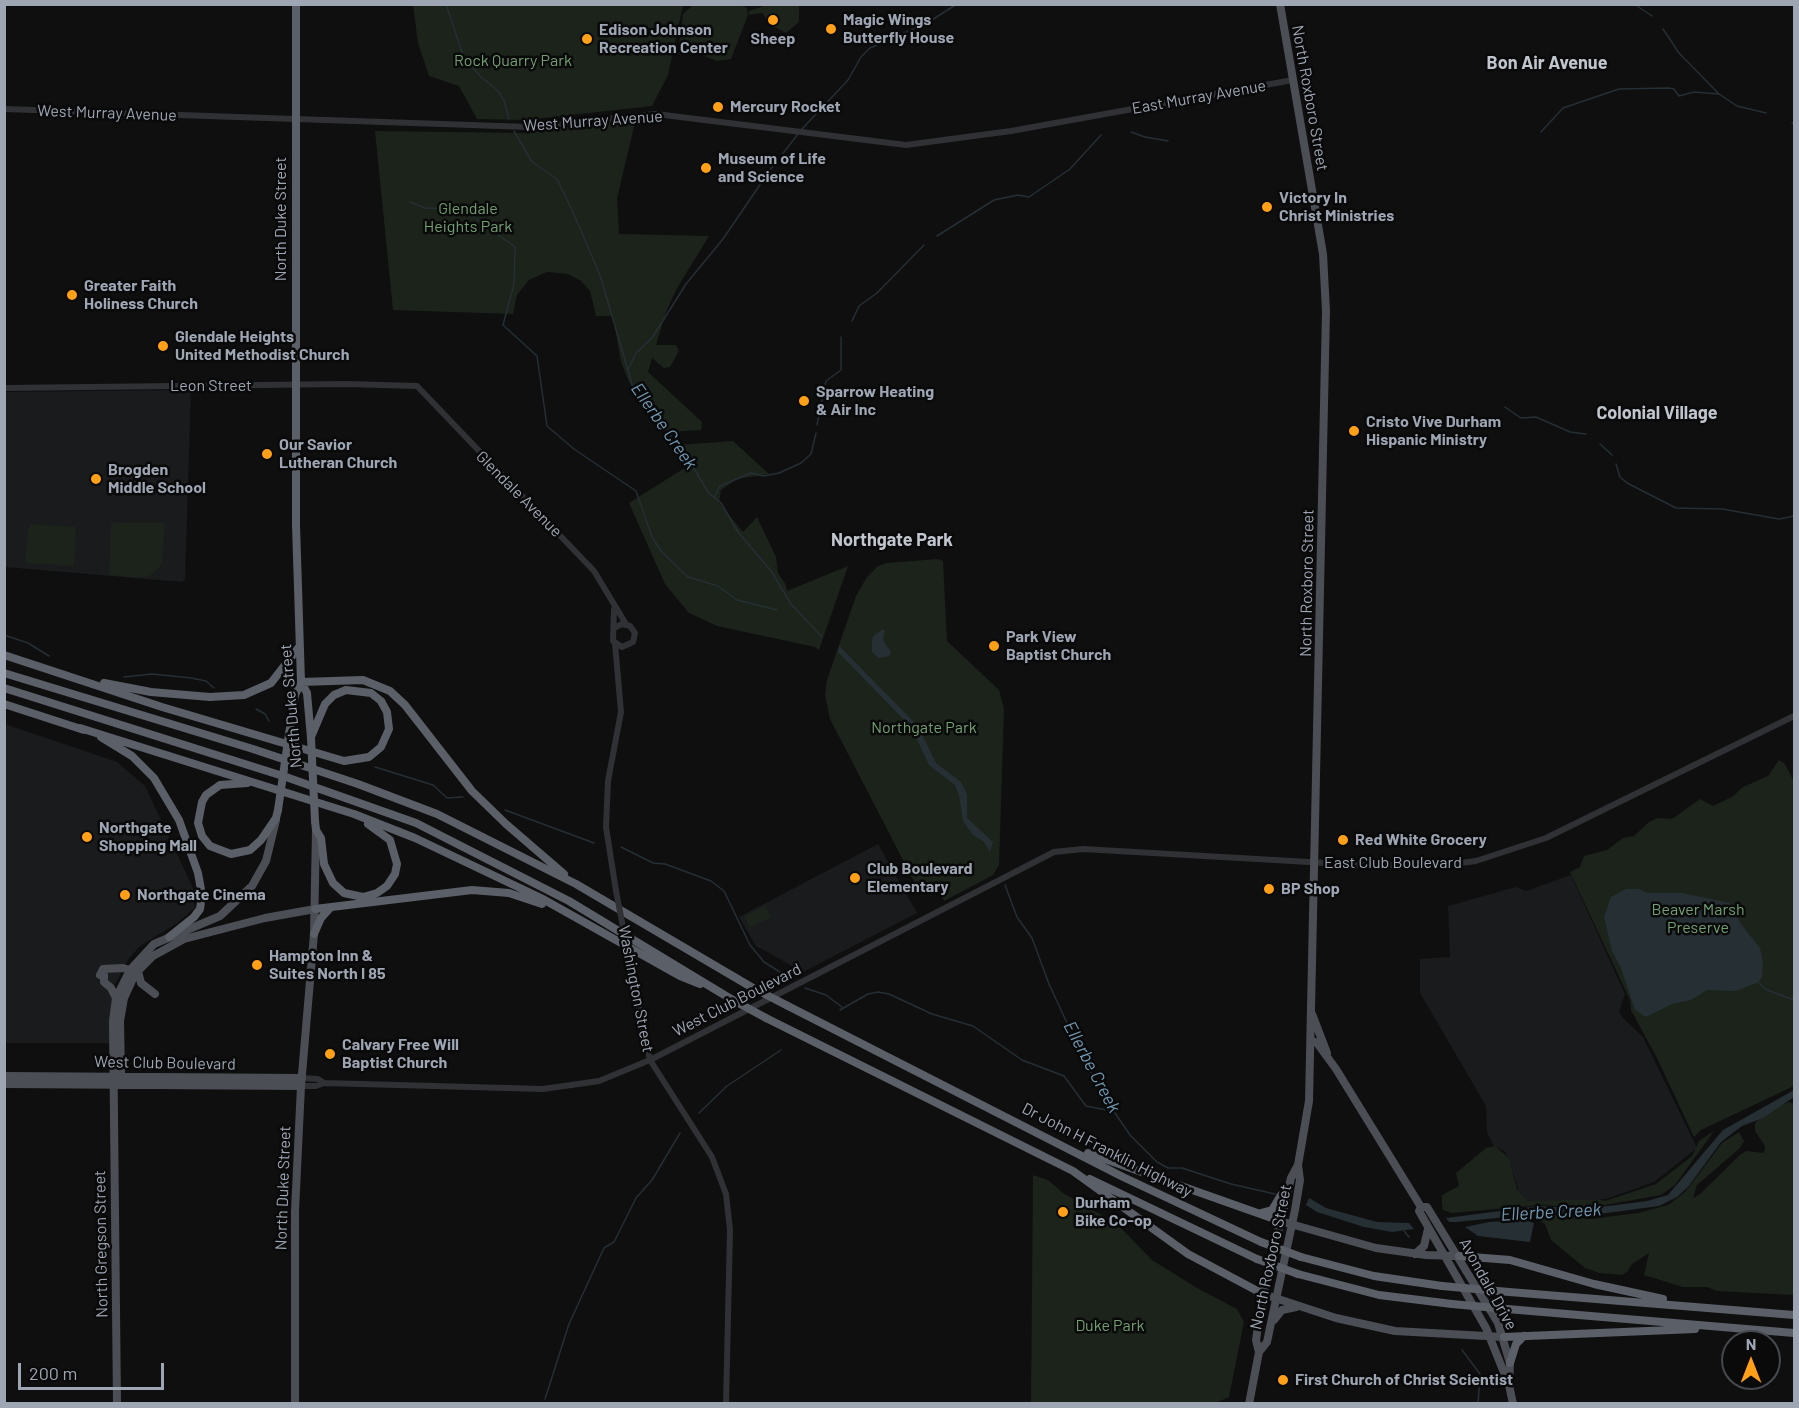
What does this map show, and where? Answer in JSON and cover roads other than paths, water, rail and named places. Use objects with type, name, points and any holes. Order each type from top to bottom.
[{"type":"highway","name":"North Duke Street","points":[[297,4],[295,479],[301,682],[308,693],[316,825]]},
{"type":"highway","points":[[63,674],[151,692],[210,697],[244,695],[271,683],[300,647]]},
{"type":"highway","points":[[4,655],[162,707],[344,761],[369,757],[381,747],[389,729],[387,712],[381,701],[371,693],[346,690],[334,695],[325,704],[311,738]]},
{"type":"highway","points":[[4,673],[358,784],[437,814],[576,884]]},
{"type":"highway","points":[[301,682],[363,680],[390,691],[405,705],[462,779],[490,809],[576,884]]},
{"type":"highway","name":"North Gregson Street","points":[[277,814],[296,695],[301,682]]},
{"type":"highway","points":[[4,688],[286,777],[416,823],[569,902],[718,992],[766,1018],[1073,1171],[1188,1254],[1263,1294]]},
{"type":"highway","points":[[4,704],[367,819],[458,857],[680,976],[718,992]]},
{"type":"highway","points":[[80,728],[123,750],[142,764],[163,790],[178,820],[198,873],[202,902],[194,917],[169,937]]},
{"type":"highway","points":[[260,784],[226,783],[206,795],[198,815],[202,836],[219,851],[237,854],[256,846],[277,814]]},
{"type":"highway","points":[[316,825],[321,838],[328,875],[341,891],[355,896],[370,896],[387,886],[395,874],[397,864],[390,840],[369,824],[335,809]]},
{"type":"highway","name":"Dr John H Franklin Highway","points":[[576,884],[753,988],[1133,1182],[1261,1242],[1301,1257],[1374,1276],[1442,1286],[1699,1307]]},
{"type":"highway","points":[[315,909],[481,890],[526,898],[568,914]]},
{"type":"highway","points":[[314,934],[321,918],[330,908]]},
{"type":"highway","points":[[1050,1138],[1154,1178],[1280,1221]]},
{"type":"highway","name":"Dr John H Franklin Highway","points":[[1073,1171],[1257,1259],[1298,1274],[1379,1295],[1452,1304],[1731,1328]]},
{"type":"highway","points":[[1260,1213],[1272,1210],[1281,1195],[1287,1194]]},
{"type":"highway","points":[[1459,1256],[1510,1260],[1604,1286],[1699,1307],[1794,1315]]},
{"type":"highway","points":[[1504,1337],[1731,1328],[1794,1333]]},
{"type":"highway","points":[[1510,1363],[1516,1344],[1524,1336]]},
{"type":"main road","name":"North Roxboro Street","points":[[1259,1352],[1267,1342],[1292,1224],[1300,1180],[1298,1165],[1308,1106],[1326,277],[1280,4]]},
{"type":"main road","name":"North Gregson Street","points":[[117,1404],[116,998],[147,951],[169,937],[211,921],[241,898],[263,870],[277,814]]},
{"type":"main road","name":"North Duke Street","points":[[295,1404],[295,1211],[301,1082],[314,934],[316,825]]},
{"type":"main road","name":"North Gregson Street","points":[[117,1078],[122,1006],[134,970],[159,951],[184,939],[265,918],[315,909]]},
{"type":"main road","points":[[116,998],[111,988],[104,982],[103,969],[134,970],[141,983],[156,994]]},
{"type":"main road","name":"Avondale Drive","points":[[1311,1012],[1328,1058]]},
{"type":"main road","name":"Avondale Drive","points":[[1311,1040],[1317,1043],[1328,1058],[1421,1206],[1426,1207],[1459,1256],[1504,1337],[1510,1363],[1509,1385]]},
{"type":"main road","points":[[1310,1060],[1320,1055],[1328,1058]]},
{"type":"main road","name":"West Club Boulevard","points":[[4,1076],[301,1082]]},
{"type":"main road","name":"West Club Boulevard","points":[[4,1084],[117,1078]]},
{"type":"main road","name":"North Roxboro Street","points":[[1249,1404],[1259,1352],[1256,1340],[1263,1294],[1291,1178],[1298,1165]]},
{"type":"main road","name":"Avondale Drive","points":[[1421,1206],[1419,1211],[1428,1229],[1490,1338],[1509,1385],[1513,1404]]},
{"type":"main road","points":[[1280,1221],[1361,1245],[1415,1254],[1459,1256]]},
{"type":"main road","points":[[1415,1254],[1424,1246],[1428,1229]]},
{"type":"main road","points":[[1263,1294],[1344,1320],[1395,1331],[1504,1337]]},
{"type":"main road","points":[[1271,1323],[1282,1310],[1299,1306]]},
{"type":"street","name":"East Murray Avenue","points":[[1105,115],[1293,80]]},
{"type":"street","name":"West Murray Avenue","points":[[4,109],[529,127],[656,114],[906,145],[941,142],[1105,115]]},
{"type":"street","name":"Leon Street","points":[[4,388],[400,384],[417,386]]},
{"type":"street","name":"Glendale Avenue","points":[[417,386],[594,571],[626,624]]},
{"type":"street","name":"Glendale Avenue","points":[[614,606],[614,628]]},
{"type":"street","points":[[617,664],[627,646],[633,642],[635,635],[632,628],[626,624],[614,628],[612,635],[615,643],[627,646]]},
{"type":"street","name":"Washington Street","points":[[615,643],[620,724],[608,781],[607,840],[650,1060],[712,1157],[726,1194],[730,1230],[726,1404]]},
{"type":"street","name":"East Club Boulevard","points":[[1139,853],[1315,863],[1445,865],[1502,855],[1556,834],[1794,716]]},
{"type":"street","name":"West Club Boulevard","points":[[301,1082],[316,1086],[324,1083],[554,1089],[599,1081],[650,1060],[1042,856],[1070,849],[1139,853]]},
{"type":"water","points":[[885,630],[883,640],[891,652],[889,656],[879,658],[872,652],[872,642],[873,636]]},
{"type":"water","points":[[839,646],[918,726],[936,763],[961,782],[967,794],[967,818],[993,842],[990,852],[984,842],[973,835],[963,821],[955,785],[929,765],[911,727],[838,652]]},
{"type":"water","points":[[1626,889],[1639,889],[1647,893],[1682,893],[1730,903],[1741,924],[1760,948],[1763,962],[1762,977],[1759,982],[1736,991],[1707,990],[1691,1000],[1672,1004],[1646,1017],[1635,1010],[1621,968],[1612,951],[1604,917],[1611,897]]},
{"type":"water","points":[[1794,1090],[1794,1097],[1763,1118],[1742,1126],[1721,1142],[1688,1187],[1677,1197],[1659,1206],[1592,1215],[1547,1213],[1456,1222],[1449,1222],[1446,1218],[1539,1206],[1585,1209],[1647,1201],[1668,1195],[1723,1130]]},
{"type":"water","points":[[1309,1198],[1326,1208],[1377,1222],[1409,1223],[1414,1229],[1392,1232],[1364,1227],[1317,1212],[1306,1205]]},
{"type":"water","points":[[1525,1220],[1534,1223],[1530,1242],[1478,1236],[1465,1227],[1489,1222]]},
{"type":"waterway","name":"Ellerbe Creek","points":[[446,4],[463,55],[480,76],[498,91],[504,100],[509,119]]},
{"type":"waterway","points":[[801,130],[848,80],[861,57],[870,48],[927,23],[957,4]]},
{"type":"waterway","points":[[1634,4],[1652,16]]},
{"type":"waterway","points":[[1663,29],[1679,53],[1719,94],[1737,106],[1766,113]]},
{"type":"waterway","points":[[1541,132],[1563,108],[1619,89],[1669,88],[1674,89],[1679,96],[1694,92],[1719,94]]},
{"type":"waterway","name":"Ellerbe Creek","points":[[514,131],[532,162],[557,179],[572,210],[600,275],[632,384],[689,460],[708,492],[721,503],[738,532],[771,571],[791,604],[822,637]]},
{"type":"waterway","points":[[1131,132],[1168,141]]},
{"type":"waterway","points":[[628,370],[636,353],[652,338],[686,284],[723,239],[770,170],[798,134]]},
{"type":"waterway","points":[[937,236],[994,200],[1018,195],[1029,197],[1070,169],[1101,135]]},
{"type":"waterway","points":[[410,202],[425,208],[463,209],[515,247],[514,284],[503,325],[537,356],[547,426],[574,449],[636,491],[652,537],[661,551],[688,577],[718,586],[737,600],[777,610]]},
{"type":"waterway","points":[[852,321],[859,306],[877,293],[924,245]]},
{"type":"waterway","points":[[817,425],[826,381],[841,370],[841,337]]},
{"type":"waterway","points":[[1505,407],[1521,418],[1536,417],[1570,432],[1586,434]]},
{"type":"waterway","points":[[714,497],[720,486],[751,473],[764,476],[779,473],[801,463],[811,454],[816,433]]},
{"type":"waterway","points":[[1600,444],[1612,455]]},
{"type":"waterway","points":[[1616,464],[1620,477],[1627,483],[1676,508],[1722,509],[1779,519],[1794,516]]},
{"type":"waterway","points":[[4,635],[28,643],[49,656]]},
{"type":"waterway","points":[[124,677],[152,674],[191,678],[206,681],[214,688]]},
{"type":"waterway","points":[[256,709],[265,714],[269,721]]},
{"type":"waterway","points":[[375,767],[433,785],[447,798],[463,797]]},
{"type":"waterway","points":[[505,810],[594,843]]},
{"type":"waterway","points":[[621,847],[653,863],[665,864],[711,881],[724,891],[750,945],[764,962],[788,977]]},
{"type":"waterway","name":"Ellerbe Creek","points":[[1005,885],[1017,917],[1032,938],[1049,984],[1079,1049],[1102,1094],[1130,1135],[1157,1162],[1168,1168],[1182,1168],[1231,1184],[1275,1194]]},
{"type":"waterway","points":[[1759,983],[1767,990],[1794,1000]]},
{"type":"waterway","points":[[805,988],[826,995],[842,1007]]},
{"type":"waterway","points":[[840,1010],[868,994],[878,992],[889,994],[932,1014],[973,1026],[1022,1060],[1064,1076],[1086,1106],[1112,1111]]},
{"type":"waterway","points":[[699,1113],[727,1086],[781,1050]]},
{"type":"waterway","points":[[545,1399],[569,1324],[604,1248],[614,1242],[636,1198],[652,1180],[680,1133]]},
{"type":"waterway","points":[[1404,1231],[1409,1237]]},
{"type":"waterway","points":[[1462,1350],[1480,1374],[1478,1404]]},
{"type":"place","name":"Sheep","points":[[773,20]]},
{"type":"place","name":"Magic Wings Butterfly House","points":[[831,29]]},
{"type":"place","name":"Edison Johnson Recreation Center","points":[[587,39]]},
{"type":"place","name":"Mercury Rocket","points":[[718,107]]},
{"type":"place","name":"Museum of Life and Science","points":[[706,168]]},
{"type":"place","name":"Victory In Christ Ministries","points":[[1267,207]]},
{"type":"place","name":"Greater Faith Holiness Church","points":[[72,295]]},
{"type":"place","name":"Glendale Heights United Methodist Church","points":[[163,346]]},
{"type":"place","name":"Sparrow Heating & Air Inc","points":[[804,401]]},
{"type":"place","name":"Cristo Vive Durham Hispanic Ministry","points":[[1354,431]]},
{"type":"place","name":"Our Savior Lutheran Church","points":[[267,454]]},
{"type":"place","name":"Brogden Middle School","points":[[96,479]]},
{"type":"place","name":"Park View Baptist Church","points":[[994,646]]},
{"type":"place","name":"Northgate Shopping Mall","points":[[87,837]]},
{"type":"place","name":"Red White Grocery","points":[[1343,840]]},
{"type":"place","name":"Club Boulevard Elementary","points":[[855,878]]},
{"type":"place","name":"BP Shop","points":[[1269,889]]},
{"type":"place","name":"Northgate Cinema","points":[[125,895]]},
{"type":"place","name":"Hampton Inn & Suites North I 85","points":[[257,965]]},
{"type":"place","name":"Calvary Free Will Baptist Church","points":[[330,1054]]},
{"type":"place","name":"Durham Bike Co-op","points":[[1063,1212]]},
{"type":"place","name":"First Church of Christ Scientist","points":[[1283,1380]]},
{"type":"district","name":"Bon Air Avenue","points":[[1547,63]]},
{"type":"district","name":"Colonial Village","points":[[1657,413]]},
{"type":"district","name":"Northgate Park","points":[[892,540]]},
{"type":"park label","name":"Rock Quarry Park","points":[[513,61]]},
{"type":"park label","name":"Glendale Heights Park","points":[[468,218]]},
{"type":"park label","name":"Beaver Marsh Preserve","points":[[1698,919]]},
{"type":"park label","name":"Duke Park","points":[[1110,1326]]}]
